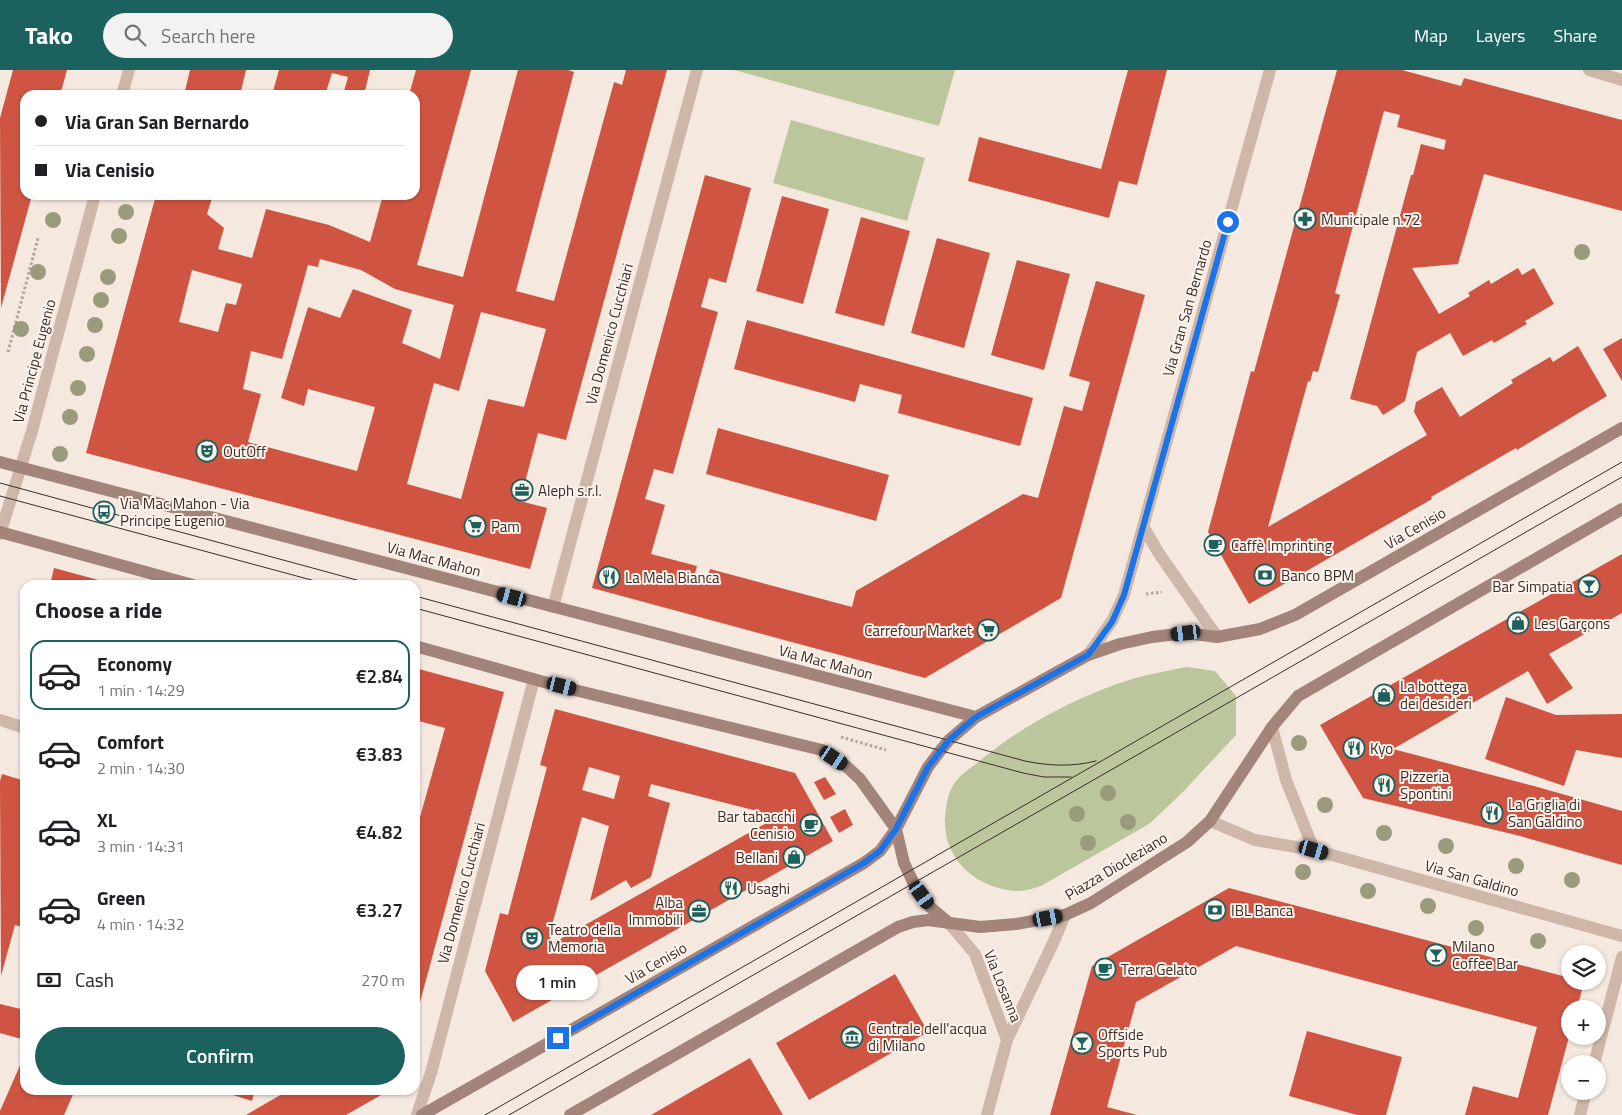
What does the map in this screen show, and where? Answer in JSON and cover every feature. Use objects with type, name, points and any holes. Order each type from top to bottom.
[{"type":"main road","name":"Via Cenisio","points":[[1217,637],[1260,629],[1295,616],[1622,428]]},
{"type":"main road","name":"Via Mac Mahon","points":[[0,462],[976,717]]},
{"type":"main road","points":[[1272,727],[1298,696],[1622,509]]},
{"type":"main road","points":[[0,533],[174,580]]},
{"type":"main road","points":[[896,829],[928,767],[949,740],[976,717],[1088,655],[1120,644],[1152,637],[1186,633],[1217,637]]},
{"type":"main road","points":[[420,647],[534,679],[822,750],[846,766],[860,779],[896,829],[904,863],[914,884],[930,907],[948,922]]},
{"type":"main road","name":"Piazza Diocleziano","points":[[948,922],[980,927],[1016,924],[1064,915],[1091,903],[1187,842],[1210,821],[1272,727]]},
{"type":"main road","name":"Via Cenisio","points":[[422,1115],[864,863],[880,851],[896,829]]},
{"type":"main road","points":[[570,1115],[898,927],[928,920],[948,922]]},
{"type":"street","points":[[123,90],[128,70]]},
{"type":"street","name":"Via Domenico Cucchiari","points":[[553,608],[697,70]]},
{"type":"street","name":"Via Gran San Bernardo","points":[[1088,655],[1112,622],[1124,595],[1270,70]]},
{"type":"street","points":[[1589,70],[1622,80]]},
{"type":"street","name":"Via Principe Eugenio","points":[[0,533],[21,468],[94,200]]},
{"type":"street","points":[[1144,526],[1161,558],[1217,637]]},
{"type":"street","name":"Via Domenico Cucchiari","points":[[417,1115],[431,1073],[534,679]]},
{"type":"street","points":[[0,720],[20,726]]},
{"type":"street","points":[[1272,727],[1286,780],[1314,850]]},
{"type":"street","name":"Via San Galdino","points":[[1210,821],[1255,840],[1314,850],[1622,936]]},
{"type":"street","name":"Via Losanna","points":[[987,1115],[1007,1040],[1054,941],[1064,915]]},
{"type":"street","name":"Via Losanna","points":[[948,922],[975,954],[1007,1040]]},
{"type":"street","points":[[1596,1055],[1622,956]]},
{"type":"street","points":[[1580,1115],[1584,1100]]},
{"type":"path","points":[[8,352],[38,238]]},
{"type":"path","points":[[1138,595],[1164,592]]},
{"type":"green space","points":[[734,70],[955,70],[939,126]]},
{"type":"green space","points":[[791,120],[925,158],[907,221],[773,183]]},
{"type":"green space","points":[[1187,667],[1215,671],[1236,696],[1236,735],[1181,794],[1149,824],[1041,886],[1024,891],[1007,890],[978,880],[957,860],[950,847],[946,833],[945,817],[951,789],[965,772],[1017,734],[1077,700],[1139,677]]},
{"type":"building","points":[[13,70],[67,70],[61,90],[20,90],[20,200],[31,200],[1,308],[0,118]]},
{"type":"building","points":[[190,70],[246,70],[241,90],[185,90]]},
{"type":"building","points":[[279,70],[370,70],[365,90],[344,90],[348,77],[332,73],[327,90],[273,90]]},
{"type":"building","points":[[416,70],[471,70],[417,265],[463,277],[518,70],[568,70],[574,72],[516,291],[554,301],[614,82],[622,85],[626,70],[667,70],[566,440],[538,433],[520,501],[547,508],[530,569],[86,453],[155,200],[211,200],[207,214],[224,228],[218,249],[252,258],[266,209],[329,225],[370,242],[382,200],[420,200],[420,90],[410,90]],"holes":[[[320,259],[361,270],[395,289],[454,305],[440,359],[402,343],[412,310],[353,289],[340,318],[308,307],[281,398],[304,406],[308,389],[375,407],[357,471],[248,442],[261,394],[243,389],[251,351],[282,359],[308,265],[318,267]],[[192,270],[242,284],[236,305],[226,303],[218,332],[179,322]],[[481,312],[546,329],[524,407],[488,399],[461,499],[407,484],[434,383],[459,391]]]},
{"type":"building","points":[[1128,70],[1167,70],[1137,185],[1119,181],[1109,218],[968,181],[979,137],[1101,169]]},
{"type":"building","points":[[1337,70],[1402,70],[1461,86],[1464,78],[1622,120],[1622,211],[1484,174],[1458,264],[1412,268],[1439,314],[1470,296],[1468,293],[1489,280],[1491,284],[1518,268],[1522,275],[1534,268],[1554,304],[1525,321],[1527,324],[1494,343],[1492,340],[1463,356],[1450,333],[1417,352],[1405,401],[1383,415],[1377,406],[1350,399],[1421,144],[1444,150],[1446,140],[1397,127],[1400,115],[1384,111],[1335,293],[1340,295],[1318,372],[1313,371],[1310,382],[1308,381],[1268,527],[1427,435],[1414,412],[1416,402],[1442,387],[1460,417],[1513,383],[1511,380],[1550,357],[1553,362],[1578,346],[1607,396],[1249,604],[1208,532],[1251,371],[1254,372]]},
{"type":"building","points":[[705,175],[751,188],[726,283],[709,278],[701,307],[718,312],[673,474],[654,469],[645,499],[665,505],[651,554],[697,566],[693,581],[706,584],[710,569],[852,607],[856,591],[1023,494],[1038,498],[1064,406],[1082,411],[1090,382],[1069,376],[1096,281],[1145,295],[1061,598],[925,678],[592,588]]},
{"type":"building","points":[[782,196],[829,209],[803,304],[756,291]]},
{"type":"building","points":[[861,217],[910,231],[884,326],[835,313]]},
{"type":"building","points":[[937,238],[990,253],[964,348],[911,333]]},
{"type":"building","points":[[1017,260],[1070,274],[1044,370],[991,355]]},
{"type":"building","points":[[747,320],[1033,398],[1020,446],[898,413],[902,395],[860,384],[855,402],[734,369]]},
{"type":"building","points":[[1622,338],[1622,381],[1603,349]]},
{"type":"building","points":[[718,428],[889,475],[876,521],[706,474]]},
{"type":"building","points":[[1622,554],[1622,613],[1549,654],[1573,688],[1547,704],[1528,671],[1393,749],[1622,811],[1622,865],[1520,836],[1363,798],[1320,725]]},
{"type":"building","points":[[54,568],[98,580],[51,580]]},
{"type":"building","points":[[420,669],[504,692],[420,1002],[420,817],[445,728],[420,721]]},
{"type":"building","points":[[1506,697],[1556,715],[1622,714],[1622,758],[1576,750],[1564,786],[1485,759]]},
{"type":"building","points":[[555,709],[795,773],[833,841],[513,1022],[485,971],[500,913],[508,915],[547,767],[540,765]],"holes":[[[589,767],[620,776],[614,799],[582,790]],[[651,784],[765,813],[770,821],[553,943],[549,936],[582,817],[609,826],[590,901],[626,880],[631,888],[651,877],[670,803],[648,796]]]},
{"type":"building","points":[[2,774],[20,779],[20,926],[15,925],[1,976],[0,781]]},
{"type":"building","points":[[825,777],[836,794],[824,800],[814,782]]},
{"type":"building","points":[[845,809],[853,825],[839,833],[830,817]]},
{"type":"building","points":[[1229,888],[1561,976],[1561,990],[1582,990],[1579,1000],[1561,1000],[1561,1045],[1567,1045],[1564,1055],[1561,1055],[1561,1067],[1548,1115],[1465,1115],[1473,1086],[1518,1098],[1537,1027],[1236,946],[1136,1002],[1107,1107],[1137,1115],[1050,1115],[1092,966]]},
{"type":"building","name":"Centrale dell'acqua di Milano","points":[[895,974],[928,1032],[809,1100],[776,1043]]},
{"type":"building","points":[[0,1004],[20,1009],[20,1039],[0,1033]]},
{"type":"building","points":[[1307,1031],[1402,1057],[1386,1115],[1357,1115],[1289,1096]]},
{"type":"building","points":[[750,1058],[783,1115],[651,1115],[694,1090]]},
{"type":"building","points":[[20,1065],[20,1095],[73,1095],[64,1115],[0,1115]]},
{"type":"building","points":[[233,1095],[254,1095],[252,1101]]},
{"type":"building","points":[[280,1095],[381,1095],[346,1115],[246,1115]]},
{"type":"tram line","points":[[485,1115],[1622,462]]},
{"type":"tram line","points":[[509,1115],[1622,477]]},
{"type":"tram line","points":[[0,483],[357,580]]},
{"type":"tram line","points":[[0,496],[311,580]]},
{"type":"tram line","points":[[420,597],[1025,761],[1060,765],[1096,761]]},
{"type":"tram line","points":[[420,609],[1023,773],[1044,777],[1071,777]]},
{"type":"place","name":"Municipale n.72","points":[[1305,219]]},
{"type":"place","name":"OutOff","points":[[207,451]]},
{"type":"place","name":"Aleph s.r.l.","points":[[522,490]]},
{"type":"place","name":"Via Mac Mahon - Via Principe Eugenio","points":[[104,512]]},
{"type":"place","name":"Pam","points":[[475,526]]},
{"type":"place","name":"Caffè Imprinting","points":[[1215,545]]},
{"type":"place","name":"Banco BPM","points":[[1265,575]]},
{"type":"place","name":"La Mela Bianca","points":[[609,577]]},
{"type":"place","name":"Bar Simpatia","points":[[1589,586]]},
{"type":"place","name":"Les Garçons","points":[[1518,623]]},
{"type":"place","name":"Carrefour Market","points":[[988,630]]},
{"type":"place","name":"La bottega dei desideri","points":[[1384,695]]},
{"type":"place","name":"Kyo","points":[[1354,748]]},
{"type":"place","name":"Pizzeria Spontini","points":[[1384,785]]},
{"type":"place","name":"La Griglia di San Galdino","points":[[1492,813]]},
{"type":"place","name":"Bar tabacchi Cenisio","points":[[811,825]]},
{"type":"place","name":"Bellani","points":[[794,857]]},
{"type":"place","name":"Usaghi","points":[[731,888]]},
{"type":"place","name":"IBL Banca","points":[[1215,910]]},
{"type":"place","name":"Alba Immobili","points":[[699,911]]},
{"type":"place","name":"Teatro della Memoria","points":[[532,938]]},
{"type":"place","name":"Milano Coffee Bar","points":[[1436,955]]},
{"type":"place","name":"Terra Gelato","points":[[1105,969]]},
{"type":"place","name":"Centrale dell'acqua di Milano","points":[[852,1037]]},
{"type":"place","name":"Offside Sports Pub","points":[[1082,1043]]},
{"type":"route","points":[[558,1038],[864,863],[880,851],[896,829],[928,767],[949,740],[976,717],[1088,655],[1112,622],[1124,595],[1228,222]]}]
